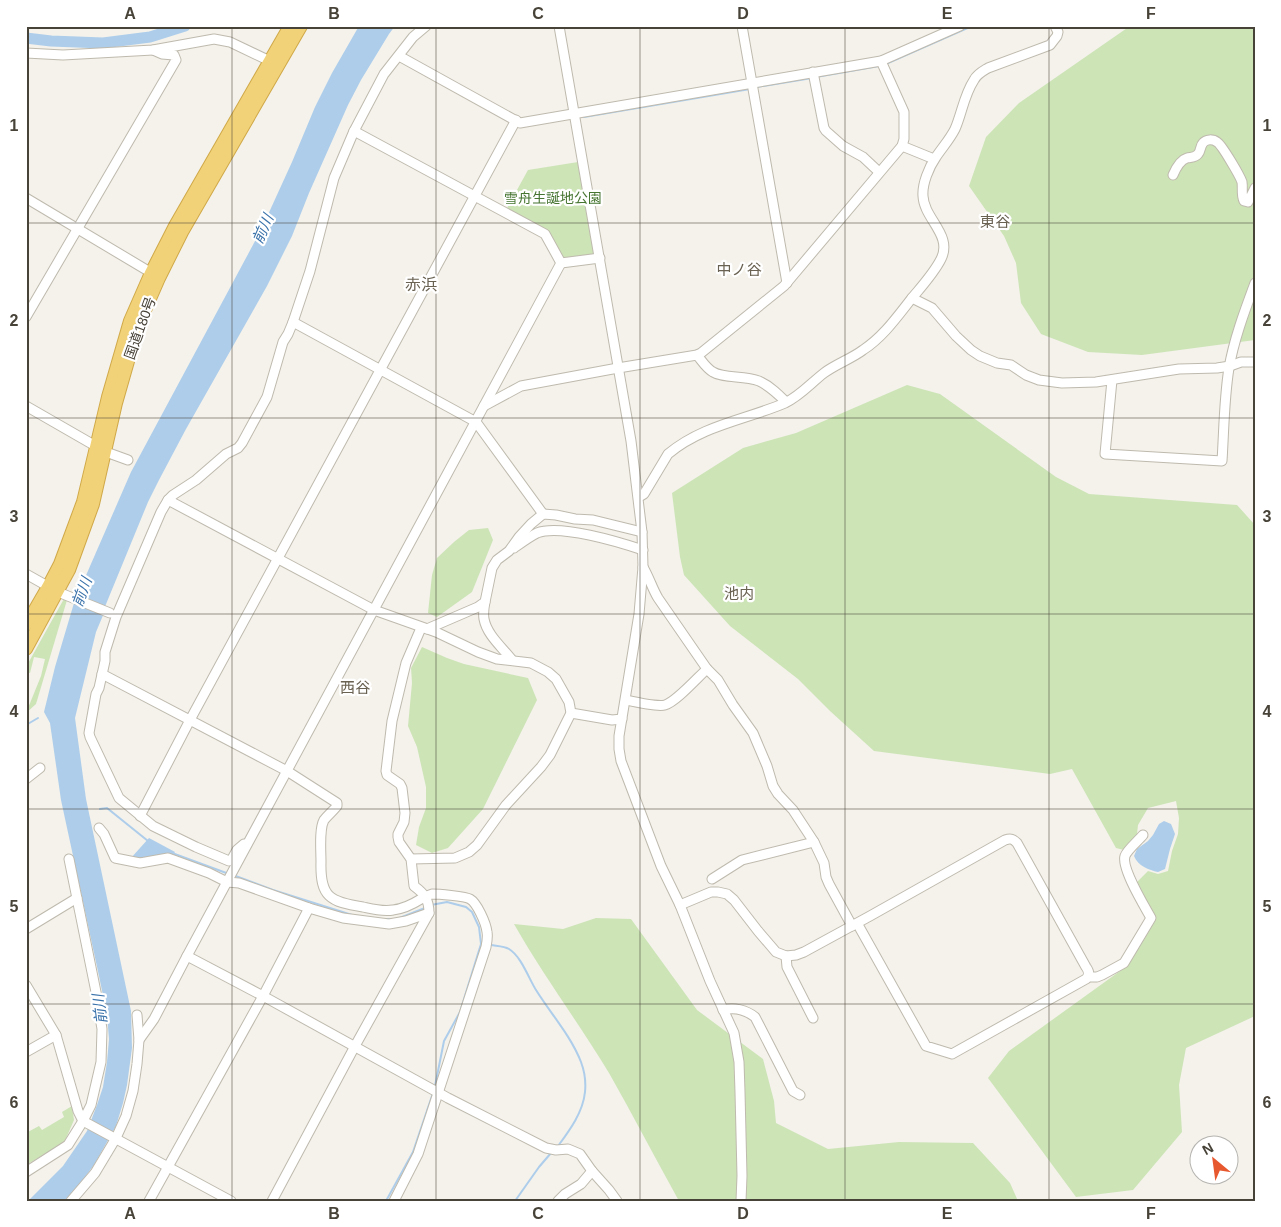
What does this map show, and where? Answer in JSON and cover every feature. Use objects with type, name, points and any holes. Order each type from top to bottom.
[{"type":"highway","name":"国道180号","points":[[274,64],[290,26]]},
{"type":"highway","name":"国道180号","points":[[26,649],[53,590],[60,564],[101,449],[108,398],[130,321],[155,275],[175,226],[274,64],[301,26]]},
{"type":"highway","name":"国道180号","points":[[26,625],[53,590]]},
{"type":"street","points":[[247,844],[244,844],[237,850],[229,861],[196,848],[153,826],[119,798],[89,733],[96,694],[105,661],[105,652],[116,617],[146,544],[168,500],[196,480],[226,454],[238,448],[267,397],[283,342],[293,322],[310,271],[334,178],[354,131],[384,74],[413,37],[426,26]]},
{"type":"street","points":[[559,26],[631,441],[642,532],[643,567],[639,614],[619,736],[621,761],[663,869],[734,1033],[739,1062],[741,1201]]},
{"type":"street","points":[[742,26],[787,284]]},
{"type":"street","points":[[399,56],[520,123],[751,83],[813,76],[881,61],[960,26]]},
{"type":"street","points":[[639,498],[644,494],[668,454],[674,449],[701,432],[786,402],[825,373],[880,338],[929,277],[944,253],[944,240],[928,212],[923,197],[924,185],[934,159],[952,134],[975,78],[988,68],[1050,45],[1057,36],[1058,32],[1055,26]]},
{"type":"street","points":[[26,53],[63,55],[153,50],[214,38],[230,42],[274,64]]},
{"type":"street","points":[[26,317],[176,60],[174,55],[162,54],[153,50]]},
{"type":"street","points":[[484,406],[520,386],[697,355],[787,284],[902,146],[904,139],[904,112],[881,61]]},
{"type":"street","points":[[813,76],[826,131],[844,146],[863,157],[879,172]]},
{"type":"street","points":[[140,816],[190,720],[516,120]]},
{"type":"street","points":[[354,131],[545,234],[561,263]]},
{"type":"street","points":[[1173,175],[1180,162],[1186,158],[1196,156],[1203,142],[1212,140],[1221,145],[1242,181],[1244,201],[1248,202],[1255,188]]},
{"type":"street","points":[[902,146],[934,159]]},
{"type":"street","points":[[26,198],[155,275]]},
{"type":"street","points":[[561,263],[600,258]]},
{"type":"street","points":[[139,1040],[154,1019],[561,263]]},
{"type":"street","points":[[1112,380],[1105,454],[1222,461],[1227,382],[1246,306],[1255,283]]},
{"type":"street","points":[[912,298],[932,308],[963,343],[980,356],[991,361],[1011,365],[1026,375],[1040,380],[1082,383],[1178,369],[1230,366],[1241,362],[1255,362]]},
{"type":"street","points":[[293,322],[476,422],[543,514]]},
{"type":"street","points":[[697,355],[713,372],[720,375],[743,377],[758,381],[777,393],[786,402]]},
{"type":"street","points":[[26,406],[85,441],[128,460]]},
{"type":"street","points":[[168,500],[374,610],[436,632],[497,659],[531,663],[548,672],[556,679],[562,688],[571,713],[550,756],[541,768],[506,805],[477,845],[468,852],[455,858],[411,859]]},
{"type":"street","points":[[509,551],[519,537],[543,514],[575,520],[593,520],[642,532]]},
{"type":"street","points":[[512,660],[491,635],[484,617],[492,568],[497,560],[537,533],[547,531],[594,535],[642,550]]},
{"type":"street","points":[[643,567],[658,598],[707,669],[718,680],[753,733],[767,766],[772,786],[794,810],[814,842],[824,863],[829,884],[926,1046],[952,1054],[1088,977],[1102,975],[1124,963],[1151,918],[1130,877],[1124,859],[1125,855],[1143,835]]},
{"type":"street","points":[[26,574],[53,590],[109,613]]},
{"type":"street","points":[[424,628],[432,628],[485,602]]},
{"type":"street","points":[[424,628],[406,663],[392,721],[386,771],[402,788],[405,813],[404,822],[398,834],[399,842],[411,859],[414,886],[424,893],[428,905]]},
{"type":"street","points":[[626,700],[665,705],[674,700],[707,669]]},
{"type":"street","points":[[102,674],[287,772],[337,803],[337,806],[323,821],[322,828],[321,873],[326,893],[334,900],[344,904],[385,911],[408,906],[428,905]]},
{"type":"street","points":[[571,713],[612,720],[622,719]]},
{"type":"street","points":[[26,779],[40,768]]},
{"type":"street","points":[[99,828],[104,834],[115,858],[140,863],[168,858],[209,873],[229,877],[239,883],[343,918],[389,924],[406,921],[428,905]]},
{"type":"street","points":[[680,906],[711,892],[726,894],[734,900],[776,952],[786,956],[796,955],[1010,838],[1017,843],[1089,972],[1088,977]]},
{"type":"street","points":[[712,879],[742,860],[814,842]]},
{"type":"street","points":[[26,1172],[65,1148],[85,1122],[97,1084],[101,1062],[102,1029],[69,859]]},
{"type":"street","points":[[272,1201],[355,1046],[428,905],[431,894],[465,897],[474,903],[485,922],[486,944],[435,1091],[418,1154],[394,1201]]},
{"type":"street","points":[[26,929],[77,898]]},
{"type":"street","points":[[149,1201],[263,996],[309,908]]},
{"type":"street","points":[[187,956],[435,1091],[546,1148],[568,1150],[580,1154],[616,1201]]},
{"type":"street","points":[[786,956],[787,967],[813,1018]]},
{"type":"street","points":[[26,985],[56,1035],[78,1111],[85,1122],[231,1201]]},
{"type":"street","points":[[723,1010],[729,1008],[748,1012],[756,1017],[793,1091],[800,1095]]},
{"type":"street","points":[[71,1201],[95,1173],[126,1116],[133,1091],[139,1040],[137,1015]]},
{"type":"street","points":[[26,1052],[56,1035]]},
{"type":"street","points":[[558,1201],[581,1184],[592,1171]]},
{"type":"green space","points":[[1130,26],[1255,26],[1255,340],[1142,355],[1088,352],[1041,334],[1021,303],[1016,263],[1004,236],[969,186],[986,137],[1019,103]]},
{"type":"green space","name":"雪舟生誕地公園","points":[[578,162],[594,256],[563,260],[547,231],[506,210],[528,170]]},
{"type":"green space","points":[[907,385],[940,394],[1056,477],[1089,494],[1237,505],[1255,525],[1255,1016],[1186,1048],[1179,1085],[1182,1132],[1133,1190],[1076,1197],[988,1078],[1009,1051],[1127,966],[1154,918],[1137,882],[1148,871],[1158,874],[1168,871],[1178,834],[1179,818],[1176,801],[1148,808],[1138,825],[1137,834],[1124,850],[1116,848],[1072,769],[1050,774],[874,751],[798,679],[730,626],[684,575],[672,493],[743,448],[796,433]]},
{"type":"green space","points":[[488,528],[493,540],[472,592],[437,617],[428,613],[432,575],[437,558],[469,530]]},
{"type":"green space","points":[[65,597],[67,600],[36,704],[26,713],[41,676],[45,659],[34,657],[30,673],[26,672],[26,667]]},
{"type":"green space","points":[[422,647],[464,664],[528,678],[537,700],[483,809],[448,848],[432,853],[416,845],[419,827],[426,808],[426,787],[417,747],[408,726],[412,683],[411,668]]},
{"type":"green space","points":[[596,918],[631,919],[697,1010],[763,1059],[774,1101],[776,1123],[828,1149],[899,1142],[973,1143],[1010,1183],[1018,1201],[679,1201],[609,1073],[514,924],[563,929]]},
{"type":"green space","points":[[72,1106],[74,1120],[64,1143],[26,1165],[26,1133],[39,1126],[42,1130],[64,1117],[62,1112]]},
{"type":"water","name":"前川","points":[[359,26],[395,26],[361,80],[348,105],[292,236],[267,286],[186,429],[148,502],[96,632],[75,718],[86,799],[131,1011],[132,1048],[127,1085],[116,1126],[94,1165],[64,1201],[28,1201],[63,1166],[87,1131],[103,1087],[109,1039],[107,1015],[61,800],[50,723],[44,712],[55,667],[74,603],[131,472],[261,230],[315,107]]},
{"type":"water","points":[[1164,821],[1171,824],[1175,834],[1165,869],[1158,872],[1141,865],[1134,856],[1137,849],[1148,841],[1159,824]]},
{"type":"water","points":[[149,838],[175,852],[172,856],[143,859],[131,858]]},
{"type":"waterway","points":[[26,38],[103,43],[150,37],[185,26]]},
{"type":"waterway","points":[[888,63],[972,26]]},
{"type":"waterway","points":[[816,77],[879,66]]},
{"type":"waterway","points":[[757,87],[812,78]]},
{"type":"waterway","points":[[584,117],[750,89]]},
{"type":"waterway","points":[[26,725],[38,718]]},
{"type":"waterway","points":[[100,809],[107,808],[148,841]]},
{"type":"waterway","points":[[172,853],[229,874]]},
{"type":"waterway","points":[[233,875],[352,915]]},
{"type":"waterway","points":[[431,905],[447,902],[466,907],[472,912],[479,927],[481,944],[460,1012],[444,1041],[435,1086]]},
{"type":"waterway","points":[[379,919],[397,919],[425,908]]},
{"type":"waterway","points":[[491,945],[507,948],[517,957],[536,990],[572,1043],[582,1065],[585,1088],[582,1107],[558,1146]]},
{"type":"waterway","points":[[386,1201],[413,1152],[433,1093]]},
{"type":"waterway","points":[[515,1201],[551,1153]]},
{"type":"district","name":"東谷","points":[[995,222]]},
{"type":"district","name":"中ノ谷","points":[[739,270]]},
{"type":"district","name":"赤浜","points":[[421,284]]},
{"type":"district","name":"池内","points":[[739,594]]},
{"type":"district","name":"西谷","points":[[355,688]]}]
